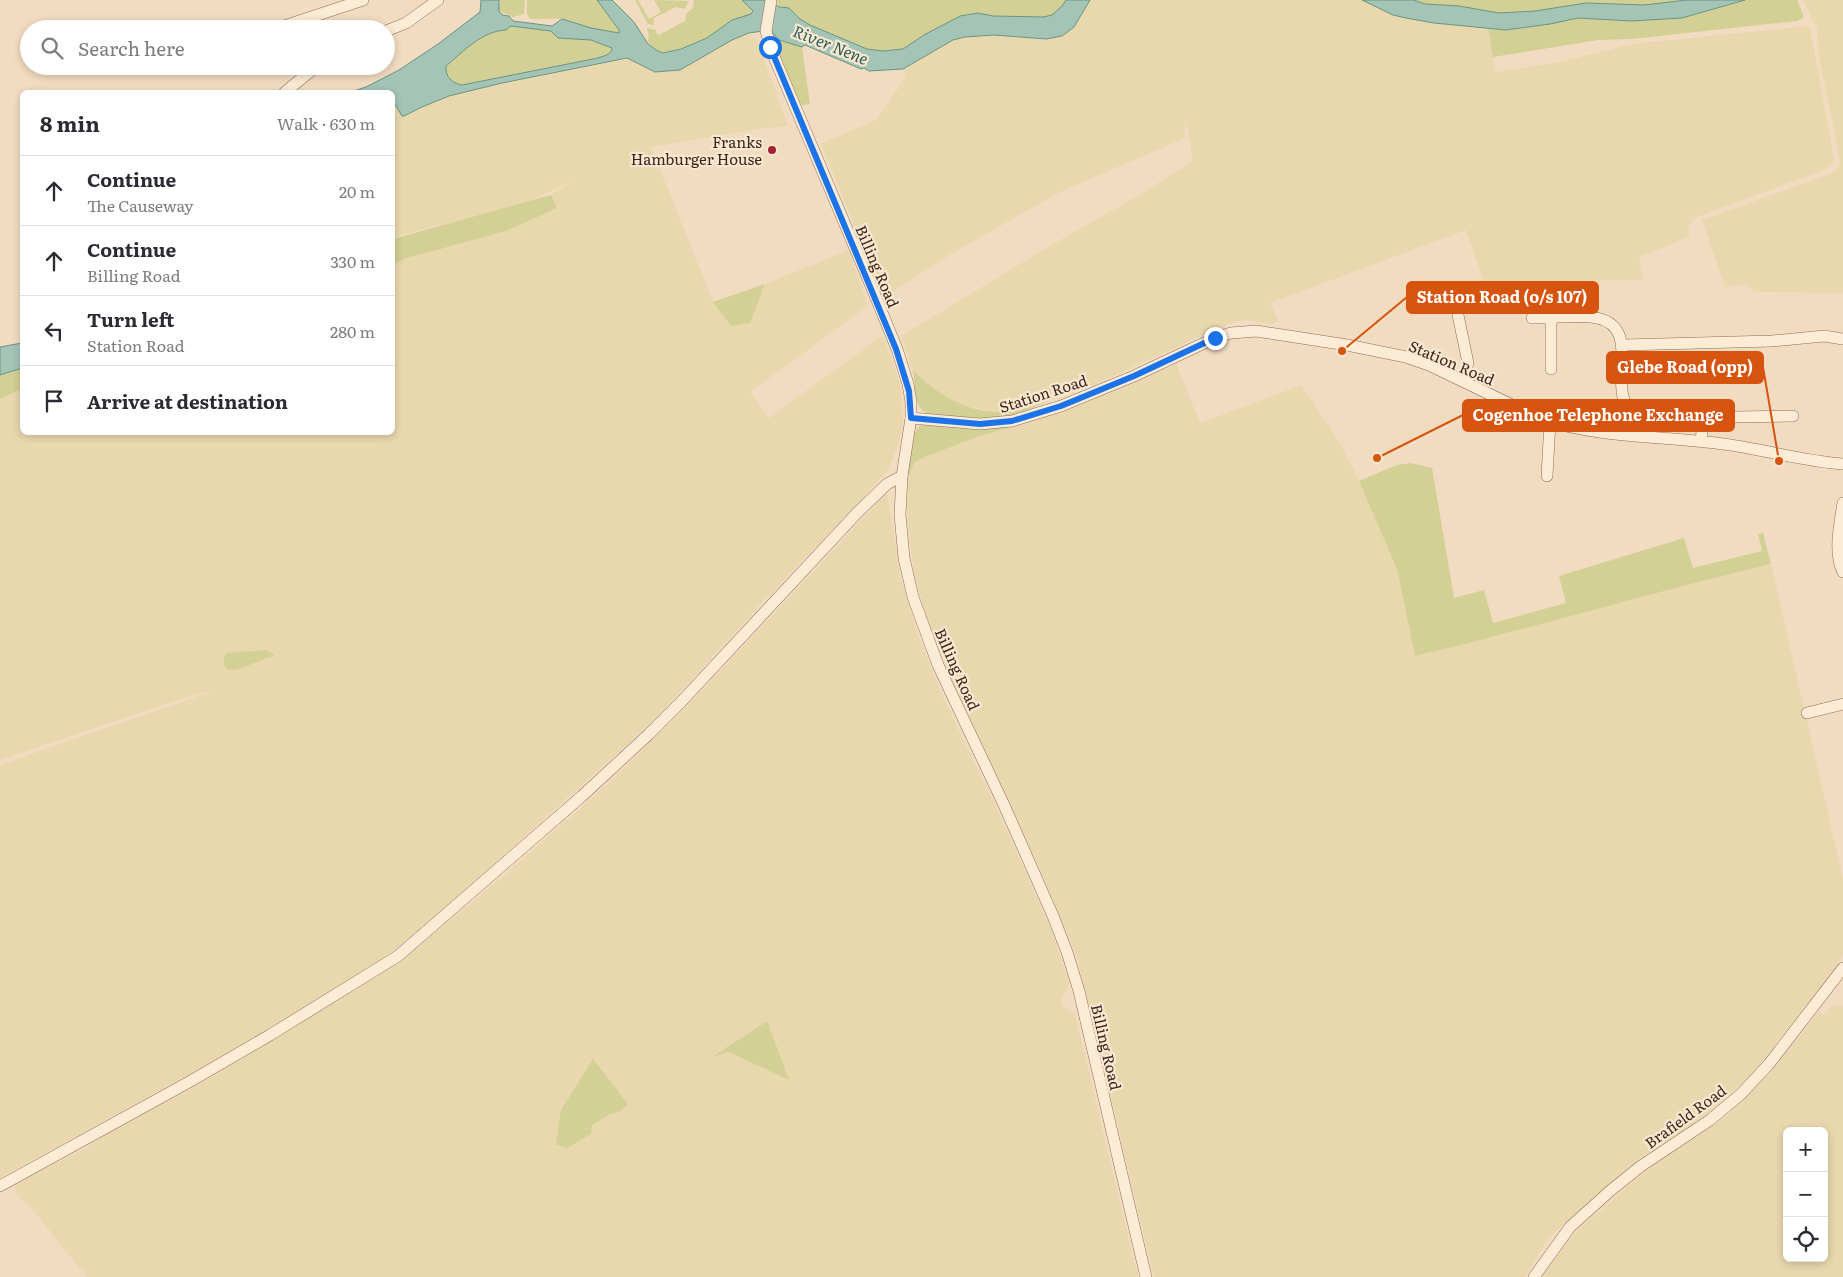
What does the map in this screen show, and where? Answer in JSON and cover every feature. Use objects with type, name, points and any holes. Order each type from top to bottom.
[{"type":"street","points":[[302,20],[363,0]]},
{"type":"street","points":[[395,27],[406,23],[438,0]]},
{"type":"street","name":"Billing Road","points":[[771,0],[766,31],[772,52],[896,349],[909,391],[911,418],[902,476],[900,505],[904,558],[913,597],[938,666],[1008,813],[1068,952],[1079,991],[1146,1277]]},
{"type":"street","points":[[287,90],[306,75]]},
{"type":"street","points":[[1458,315],[1468,362],[1463,381]]},
{"type":"street","points":[[1532,318],[1590,317],[1605,320],[1614,327],[1623,345],[1621,392],[1626,405],[1640,417],[1659,418],[1685,411],[1735,417],[1793,416]]},
{"type":"street","points":[[1551,318],[1551,369]]},
{"type":"street","name":"Station Road","points":[[911,418],[980,424],[1012,421],[1061,406],[1134,376],[1215,338],[1243,331],[1282,334],[1406,357],[1429,365],[1550,422],[1585,430],[1741,446],[1808,460],[1843,464]]},
{"type":"street","points":[[1623,345],[1702,348],[1763,347],[1824,336],[1843,339]]},
{"type":"street","points":[[1701,441],[1704,412]]},
{"type":"street","points":[[1547,476],[1550,422]]},
{"type":"street","points":[[0,1186],[189,1082],[270,1035],[398,956],[582,796],[649,734],[857,513],[887,484],[902,476]]},
{"type":"street","points":[[1843,503],[1838,546],[1840,565],[1843,572]]},
{"type":"street","points":[[1807,713],[1832,712],[1843,704]]},
{"type":"street","name":"Brafield Road","points":[[1534,1277],[1570,1227],[1610,1191],[1641,1166],[1710,1120],[1741,1094],[1769,1064],[1843,968]]},
{"type":"shaded area","points":[[499,0],[525,0],[524,14],[513,17],[499,11]]},
{"type":"shaded area","points":[[527,0],[597,0],[619,30],[619,33],[598,30],[561,19],[530,19],[527,14]]},
{"type":"shaded area","points":[[635,0],[638,0],[649,19],[661,12],[654,0],[689,1],[685,9],[676,7],[654,18],[654,25],[648,24]]},
{"type":"shaded area","points":[[694,0],[742,0],[753,11],[746,16],[730,21],[713,35],[699,41],[667,52],[658,51],[647,41],[649,38],[647,28],[656,30],[659,35],[685,21],[686,14],[693,8]]},
{"type":"shaded area","points":[[777,0],[1066,0],[1052,15],[1043,17],[993,16],[978,13],[960,16],[924,35],[903,49],[883,51],[867,49],[810,25],[800,19],[789,8],[779,7]]},
{"type":"shaded area","points":[[1090,0],[1362,0],[1393,15],[1434,23],[1488,29],[1496,72],[1559,62],[1632,44],[1806,26],[1810,28],[1834,163],[1824,170],[1694,218],[1688,228],[1690,237],[1639,257],[1643,280],[1484,281],[1466,230],[1270,303],[1279,322],[1272,324],[1249,320],[1228,324],[1098,383],[1020,411],[993,412],[963,405],[944,396],[926,384],[913,370],[901,336],[1048,247],[1141,194],[1193,161],[1185,116],[1185,138],[1062,191],[956,251],[892,292],[883,295],[821,144],[876,120],[903,81],[905,76],[904,69],[954,40],[980,35],[1046,39],[1082,12]]},
{"type":"shaded area","points":[[1414,0],[1687,0],[1644,5],[1586,3],[1535,11],[1499,13],[1459,6],[1425,4]]},
{"type":"shaded area","points":[[1745,0],[1797,0],[1804,17],[1797,21],[1632,39],[1598,40],[1493,57],[1488,29],[1519,29],[1578,18],[1631,21],[1682,18]]},
{"type":"shaded area","points":[[1803,0],[1843,0],[1843,293],[1755,292],[1745,284],[1725,287],[1702,220],[1830,174],[1837,170],[1839,166],[1840,160],[1819,56],[1817,29]]},
{"type":"shaded area","points":[[511,26],[552,31],[558,38],[591,40],[612,48],[612,50],[607,55],[598,58],[462,85],[455,83],[450,78],[446,66],[460,54],[481,38],[497,31],[506,30]]},
{"type":"shaded area","points":[[770,30],[780,40],[802,47],[810,104],[802,105],[800,103],[778,55]]},
{"type":"shaded area","points":[[751,34],[758,42],[788,126],[758,129],[651,147],[713,302],[731,326],[750,323],[765,284],[849,250],[868,306],[750,392],[769,418],[883,335],[900,384],[903,420],[899,444],[887,471],[657,717],[403,946],[238,1047],[0,1178],[0,765],[215,690],[184,698],[0,760],[0,399],[20,390],[20,435],[395,435],[395,264],[404,259],[506,231],[556,208],[551,195],[575,179],[541,196],[495,214],[448,223],[395,236],[395,104],[404,116],[449,96],[566,69],[630,59],[655,72],[671,72],[685,68],[732,40]]},
{"type":"shaded area","points":[[551,195],[557,208],[506,231],[404,259],[395,264],[395,238]]},
{"type":"shaded area","points":[[765,284],[750,323],[731,326],[713,302]]},
{"type":"shaded area","points":[[1176,364],[1200,423],[1301,385],[1338,440],[1359,481],[1397,569],[1415,656],[1496,636],[1696,581],[1771,564],[1843,878],[1843,955],[1831,974],[1752,1074],[1712,1110],[1648,1152],[1629,1167],[1560,1228],[1549,1238],[1525,1277],[1154,1277],[1077,957],[1040,869],[951,678],[925,614],[915,576],[906,504],[908,481],[915,462],[979,436],[1069,410]]},
{"type":"shaded area","points":[[20,369],[20,390],[0,399],[0,375]]},
{"type":"shaded area","points":[[913,370],[935,390],[948,398],[976,409],[990,412],[1005,412],[1024,409],[1050,400],[1003,419],[986,420],[938,416],[923,411],[920,407],[916,397]]},
{"type":"shaded area","points":[[1029,422],[979,436],[927,456],[915,462],[908,481],[911,442],[917,429],[922,424],[1000,427]]},
{"type":"shaded area","points":[[1411,463],[1432,468],[1454,598],[1484,590],[1493,623],[1566,603],[1559,576],[1684,538],[1693,568],[1762,551],[1758,534],[1763,533],[1771,564],[1415,656],[1397,569],[1359,481],[1397,465]]},
{"type":"shaded area","points":[[887,493],[901,579],[917,632],[941,693],[997,809],[1050,927],[1069,982],[1060,1002],[1075,1014],[1138,1277],[87,1277],[32,1209],[16,1194],[14,1187],[28,1177],[88,1147],[100,1138],[181,1095],[378,976],[421,944],[487,890],[591,799],[674,720]],"holes":[[[767,1021],[788,1080],[728,1052],[714,1056]],[[593,1059],[619,1112],[610,1114],[592,1125],[591,1134],[569,1148],[556,1145]]]},
{"type":"shaded area","points":[[266,650],[275,655],[236,670],[227,669],[224,665],[227,653]]},
{"type":"shaded area","points":[[1833,1005],[1843,1006],[1843,1277],[1542,1277],[1573,1235],[1634,1181],[1663,1157],[1703,1133],[1729,1114],[1771,1072],[1819,1012],[1825,1014]]},
{"type":"shaded area","points":[[767,1021],[789,1080],[728,1052],[712,1057]]},
{"type":"shaded area","points":[[593,1059],[628,1104],[619,1112],[610,1114],[592,1125],[591,1134],[568,1148],[556,1145],[561,1110]]},
{"type":"water","name":"River Nene","points":[[481,0],[499,0],[499,11],[502,15],[509,16],[513,21],[552,26],[562,19],[591,28],[619,33],[619,30],[597,0],[612,0],[634,22],[648,44],[663,53],[681,49],[707,38],[732,20],[751,14],[753,11],[742,0],[769,0],[779,7],[789,8],[800,19],[810,25],[867,49],[883,51],[903,49],[924,35],[960,16],[978,13],[993,16],[1043,17],[1052,15],[1066,0],[1090,0],[1074,27],[1062,36],[1046,39],[994,35],[965,37],[953,40],[903,69],[869,71],[864,68],[861,69],[805,45],[802,47],[779,40],[770,30],[749,33],[732,40],[680,70],[655,72],[627,58],[502,83],[449,96],[404,116],[402,116],[395,104],[395,90],[357,90],[389,75],[395,75],[395,72],[438,44],[480,12]],"holes":[[[511,26],[551,31],[558,38],[591,40],[612,48],[612,50],[607,55],[598,58],[462,85],[452,81],[447,73],[446,66],[474,43],[489,34],[506,30]]]},
{"type":"water","points":[[1362,0],[1414,0],[1425,4],[1459,6],[1499,13],[1535,11],[1586,3],[1644,5],[1687,0],[1745,0],[1682,18],[1631,21],[1578,18],[1506,30],[1434,23],[1406,18],[1393,15]]},
{"type":"water","points":[[20,343],[20,369],[0,375],[0,347]]},
{"type":"place","name":"Franks Hamburger House","points":[[772,150]]},
{"type":"place","name":"Station Road (o/s 107)","points":[[1342,351]]},
{"type":"place","name":"Cogenhoe Telephone Exchange","points":[[1377,458]]},
{"type":"place","name":"Glebe Road (opp)","points":[[1779,461]]},
{"type":"route","points":[[770,47],[886,322],[908,384],[911,418],[980,424],[1012,421],[1061,406],[1134,376],[1215,338]]}]
